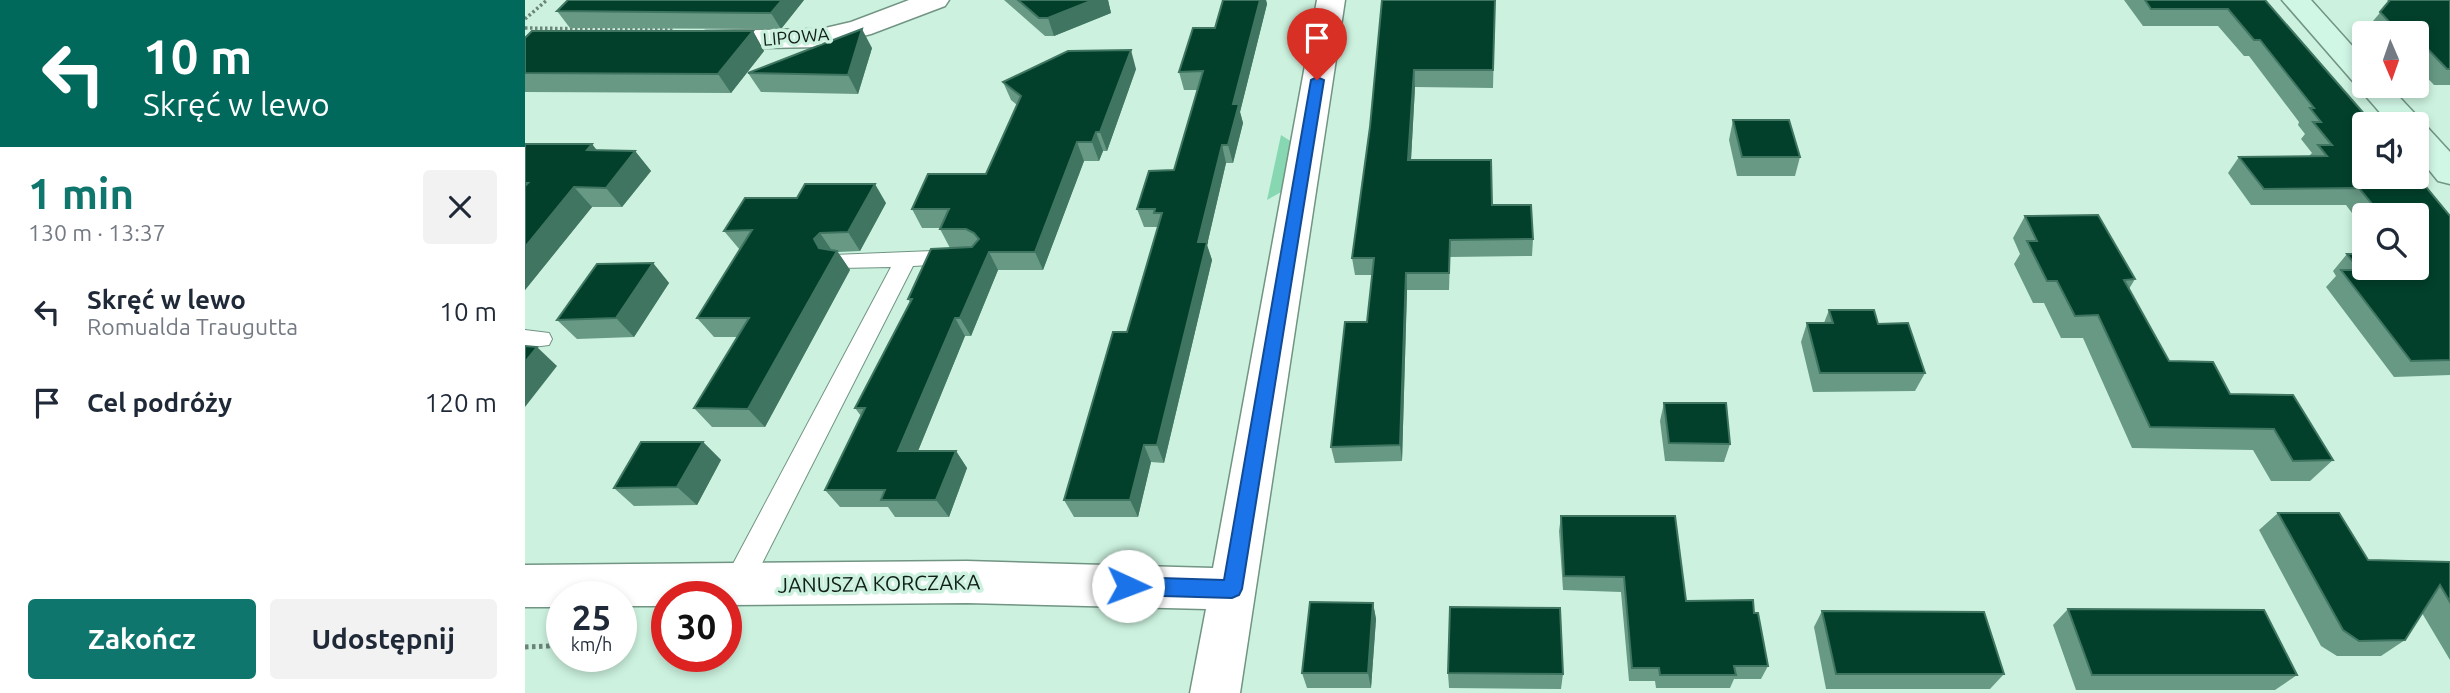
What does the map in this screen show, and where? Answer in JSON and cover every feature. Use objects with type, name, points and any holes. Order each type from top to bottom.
[{"type":"main road","points":[[2296,0],[2352,63]]},
{"type":"main road","points":[[2383,98],[2396,112]]},
{"type":"main road","points":[[2429,149],[2450,173]]},
{"type":"street","name":"LIPOWA","points":[[673,40],[821,38],[861,28],[935,0]]},
{"type":"street","points":[[1215,693],[1331,0]]},
{"type":"street","name":"JANUSZA KORCZAKA","points":[[742,586],[967,582],[1232,589]]},
{"type":"street","name":"JANUSZA KORCZAKA","points":[[525,586],[651,586]]},
{"type":"lane","points":[[841,260],[975,258]]},
{"type":"lane","points":[[739,581],[906,259]]},
{"type":"path","points":[[525,19],[547,0]]},
{"type":"path","points":[[525,647],[546,646]]},
{"type":"green space","points":[[1281,135],[1292,142],[1283,191],[1267,200]]},
{"type":"building","points":[[568,0],[782,0],[771,13],[557,11]]},
{"type":"building","points":[[1018,0],[1093,0],[1048,18],[1039,18]]},
{"type":"building","points":[[1223,0],[1260,0],[1233,104],[1239,104],[1228,145],[1222,145],[1198,242],[1207,242],[1157,445],[1144,445],[1130,500],[1064,500],[1113,332],[1127,332],[1162,213],[1154,213],[1155,209],[1137,209],[1149,171],[1174,170],[1203,71],[1179,72],[1193,28],[1215,28]]},
{"type":"building","points":[[1382,0],[1495,0],[1493,70],[1414,70],[1408,160],[1491,160],[1492,205],[1531,205],[1533,239],[1450,240],[1449,273],[1406,273],[1400,445],[1331,447],[1345,322],[1367,322],[1374,258],[1352,258],[1370,127]]},
{"type":"building","points":[[2145,0],[2265,0],[2363,112],[2352,112],[2352,188],[2264,189],[2239,157],[2327,156],[2318,145],[2332,145],[2313,122],[2321,122],[2310,108],[2314,108],[2260,40],[2254,40],[2228,9],[2151,9]]},
{"type":"building","points":[[2390,0],[2450,0],[2450,69],[2429,50],[2429,21],[2388,21],[2380,12]]},
{"type":"building","points":[[862,29],[848,75],[748,73],[828,42]]},
{"type":"building","points":[[532,31],[753,31],[718,74],[525,73],[525,38]]},
{"type":"building","points":[[1131,50],[1100,132],[1096,132],[1092,142],[1077,142],[1035,252],[989,252],[960,318],[955,318],[898,451],[956,451],[936,500],[881,500],[885,490],[825,490],[865,408],[855,408],[912,299],[908,299],[931,249],[972,247],[979,239],[966,229],[940,229],[949,209],[912,209],[928,174],[986,174],[1021,96],[1003,82],[1068,51]]},
{"type":"building","points":[[1733,120],[1789,120],[1800,157],[1742,157]]},
{"type":"building","points":[[525,144],[592,144],[587,150],[635,151],[606,188],[574,187],[525,247],[525,186],[528,183],[525,183]]},
{"type":"building","points":[[805,184],[875,184],[848,232],[820,233],[814,239],[819,248],[837,251],[748,409],[694,408],[749,318],[697,318],[752,230],[724,231],[745,198],[797,198]]},
{"type":"building","points":[[2360,189],[2428,189],[2450,216],[2450,360],[2411,361],[2341,270],[2352,270],[2352,280],[2429,280],[2429,203],[2371,203]]},
{"type":"building","points":[[2098,215],[2135,279],[2124,280],[2169,361],[2213,362],[2230,394],[2293,395],[2333,460],[2293,461],[2274,429],[2150,427],[2098,315],[2075,316],[2057,281],[2047,281],[2027,241],[2037,241],[2025,216]]},
{"type":"building","points":[[653,263],[616,318],[557,320],[597,264]]},
{"type":"building","points":[[1829,310],[1874,310],[1878,324],[1908,323],[1925,373],[1820,373],[1807,323],[1833,323]]},
{"type":"building","points":[[525,346],[537,347],[525,362]]},
{"type":"building","points":[[1664,403],[1726,403],[1730,444],[1669,443]]},
{"type":"building","points":[[641,442],[703,442],[677,487],[614,488]]},
{"type":"building","points":[[2278,513],[2339,513],[2368,560],[2450,562],[2450,602],[2440,585],[2405,640],[2359,641],[2343,630]]},
{"type":"building","points":[[1561,516],[1675,516],[1686,601],[1753,600],[1768,666],[1734,666],[1736,675],[1660,675],[1659,668],[1632,668],[1624,577],[1564,576]]},
{"type":"building","points":[[1310,602],[1373,603],[1368,673],[1302,673]]},
{"type":"building","points":[[1450,607],[1560,608],[1563,674],[1448,673]]},
{"type":"building","points":[[2068,609],[2264,610],[2297,675],[2092,675]]},
{"type":"building","points":[[1822,611],[1984,612],[2004,674],[1836,674]]},
{"type":"route","points":[[1128,586],[1232,589],[1317,80]]}]
